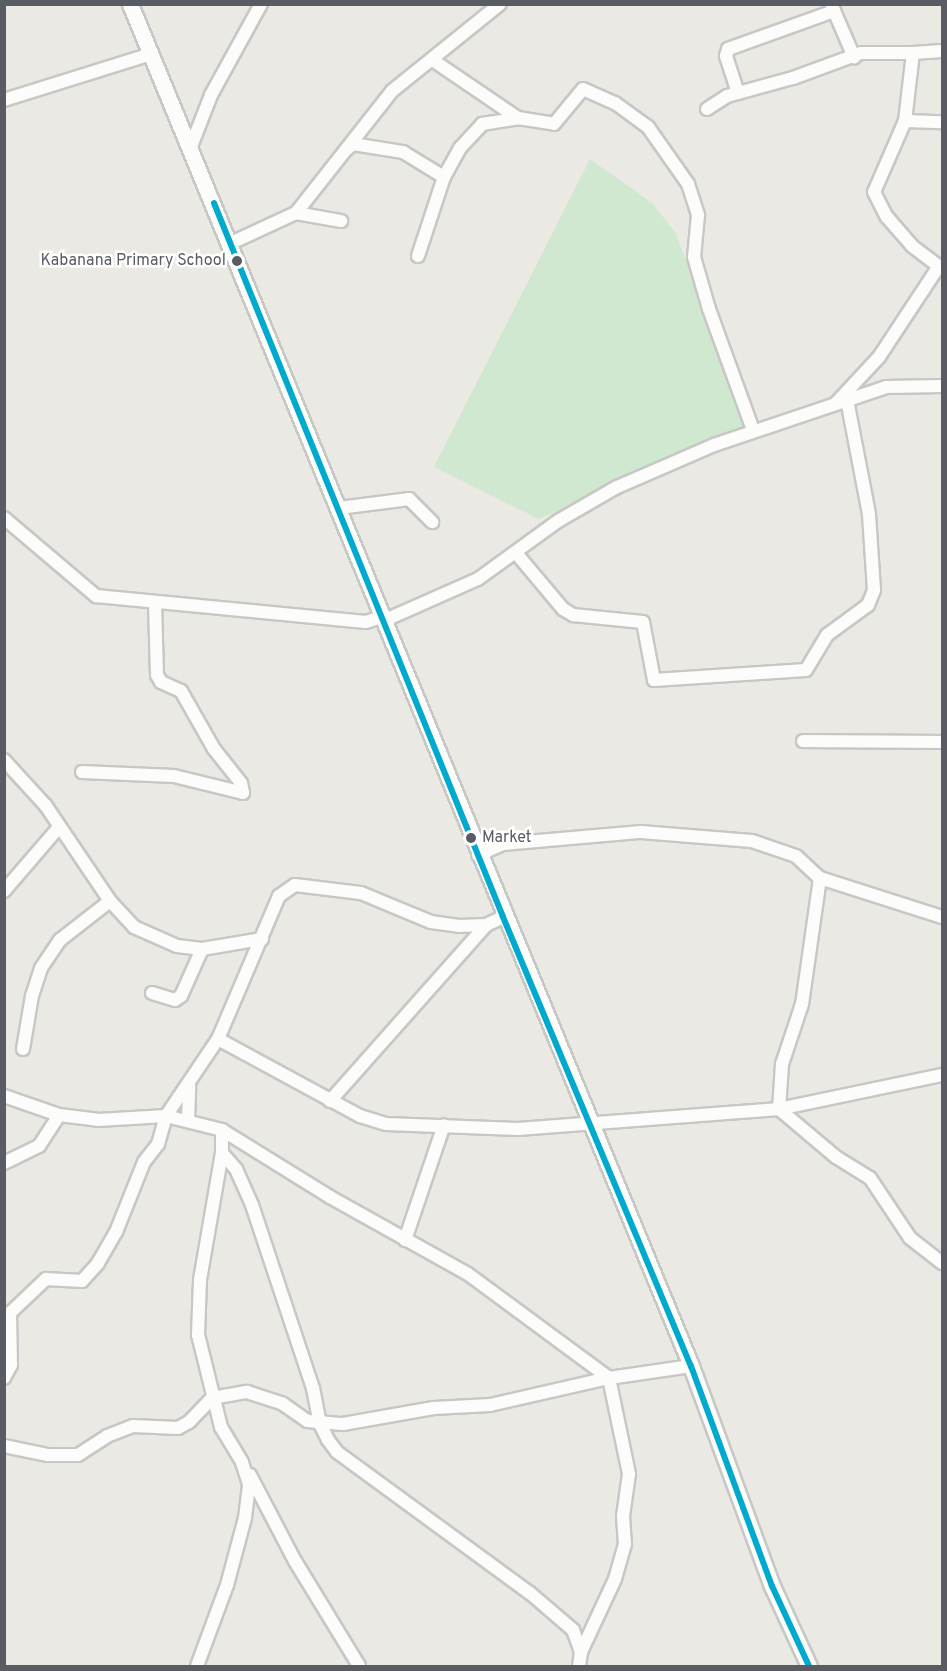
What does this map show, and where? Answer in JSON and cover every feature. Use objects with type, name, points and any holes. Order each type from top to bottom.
[{"type":"street","points":[[130,4],[231,243],[503,917],[691,1366],[772,1586],[809,1666]]},
{"type":"street","points":[[190,149],[211,95],[261,4]]},
{"type":"street","points":[[231,243],[296,213],[392,91],[434,61],[497,5]]},
{"type":"street","points":[[738,93],[726,56],[728,49],[833,8],[854,57]]},
{"type":"street","points":[[707,109],[738,93],[865,52],[942,51]]},
{"type":"street","points":[[842,401],[879,357],[941,263],[912,246],[875,199],[876,185],[905,121],[913,53]]},
{"type":"street","points":[[4,100],[151,54]]},
{"type":"street","points":[[434,61],[518,118]]},
{"type":"street","points":[[418,256],[444,177],[460,148],[482,124],[518,118],[554,124],[584,89],[631,112],[677,165],[698,215],[694,251],[709,309],[753,430]]},
{"type":"street","points":[[905,121],[942,122]]},
{"type":"street","points":[[345,150],[352,144],[403,152],[444,177]]},
{"type":"street","points":[[296,213],[340,221]]},
{"type":"street","points":[[4,518],[96,596],[366,622],[382,619],[478,579],[558,521],[616,487],[753,430],[886,387],[942,386]]},
{"type":"street","points":[[516,553],[562,609],[573,615],[643,622],[654,680],[806,670],[827,635],[868,605],[874,590],[869,514],[842,401]]},
{"type":"street","points":[[339,508],[409,499],[432,522]]},
{"type":"street","points":[[82,772],[174,776],[243,793],[241,783],[214,749],[181,691],[161,682],[157,675],[156,603]]},
{"type":"street","points":[[803,741],[942,742]]},
{"type":"street","points":[[4,760],[59,828],[110,901],[134,927],[151,937],[202,949],[262,939]]},
{"type":"street","points":[[4,891],[59,828]]},
{"type":"street","points":[[478,855],[503,844],[641,832],[752,841],[796,856],[820,878],[942,917]]},
{"type":"street","points":[[779,1109],[782,1064],[802,1004],[820,878]]},
{"type":"street","points":[[4,1378],[11,1365],[10,1314],[46,1279],[82,1281],[98,1263],[116,1232],[144,1162],[158,1144],[166,1116],[189,1086],[218,1039],[279,896],[295,885],[361,893],[431,922],[486,925]]},
{"type":"street","points":[[23,1049],[32,996],[42,968],[60,940],[110,901]]},
{"type":"street","points":[[330,1101],[486,925],[503,917]]},
{"type":"street","points":[[152,993],[175,1000],[182,996],[202,949]]},
{"type":"street","points":[[218,1039],[330,1101],[386,1124],[518,1130],[779,1109],[942,1075]]},
{"type":"street","points":[[188,1121],[189,1086]]},
{"type":"street","points":[[4,1096],[59,1115],[98,1120],[166,1116],[222,1130],[405,1240],[468,1274],[609,1378],[629,1474],[623,1516],[625,1544],[602,1614],[581,1652],[579,1666]]},
{"type":"street","points":[[779,1109],[836,1157],[870,1178],[910,1238],[942,1263]]},
{"type":"street","points":[[4,1163],[39,1146],[59,1115]]},
{"type":"street","points":[[405,1240],[444,1125]]},
{"type":"street","points":[[222,1130],[222,1153],[197,1316],[202,1364],[221,1428],[242,1462],[295,1561],[359,1666]]},
{"type":"street","points":[[222,1153],[236,1169],[252,1205],[313,1388],[320,1424],[337,1452],[495,1566],[573,1630],[581,1652]]},
{"type":"street","points":[[4,1446],[48,1455],[78,1455],[107,1436],[133,1426],[178,1428],[189,1422],[212,1398],[254,1393],[320,1424],[434,1408],[490,1405],[609,1378],[691,1366]]},
{"type":"street","points":[[197,1666],[227,1585],[245,1518],[249,1484],[242,1462]]},
{"type":"green space","points":[[590,159],[652,203],[675,232],[750,425],[539,519],[434,467]]},
{"type":"transit line","points":[[214,203],[503,917],[691,1366],[772,1586],[809,1666]]},
{"type":"place","name":"Kabanana Primary School","points":[[237,261]]},
{"type":"place","name":"Market","points":[[471,838]]}]
